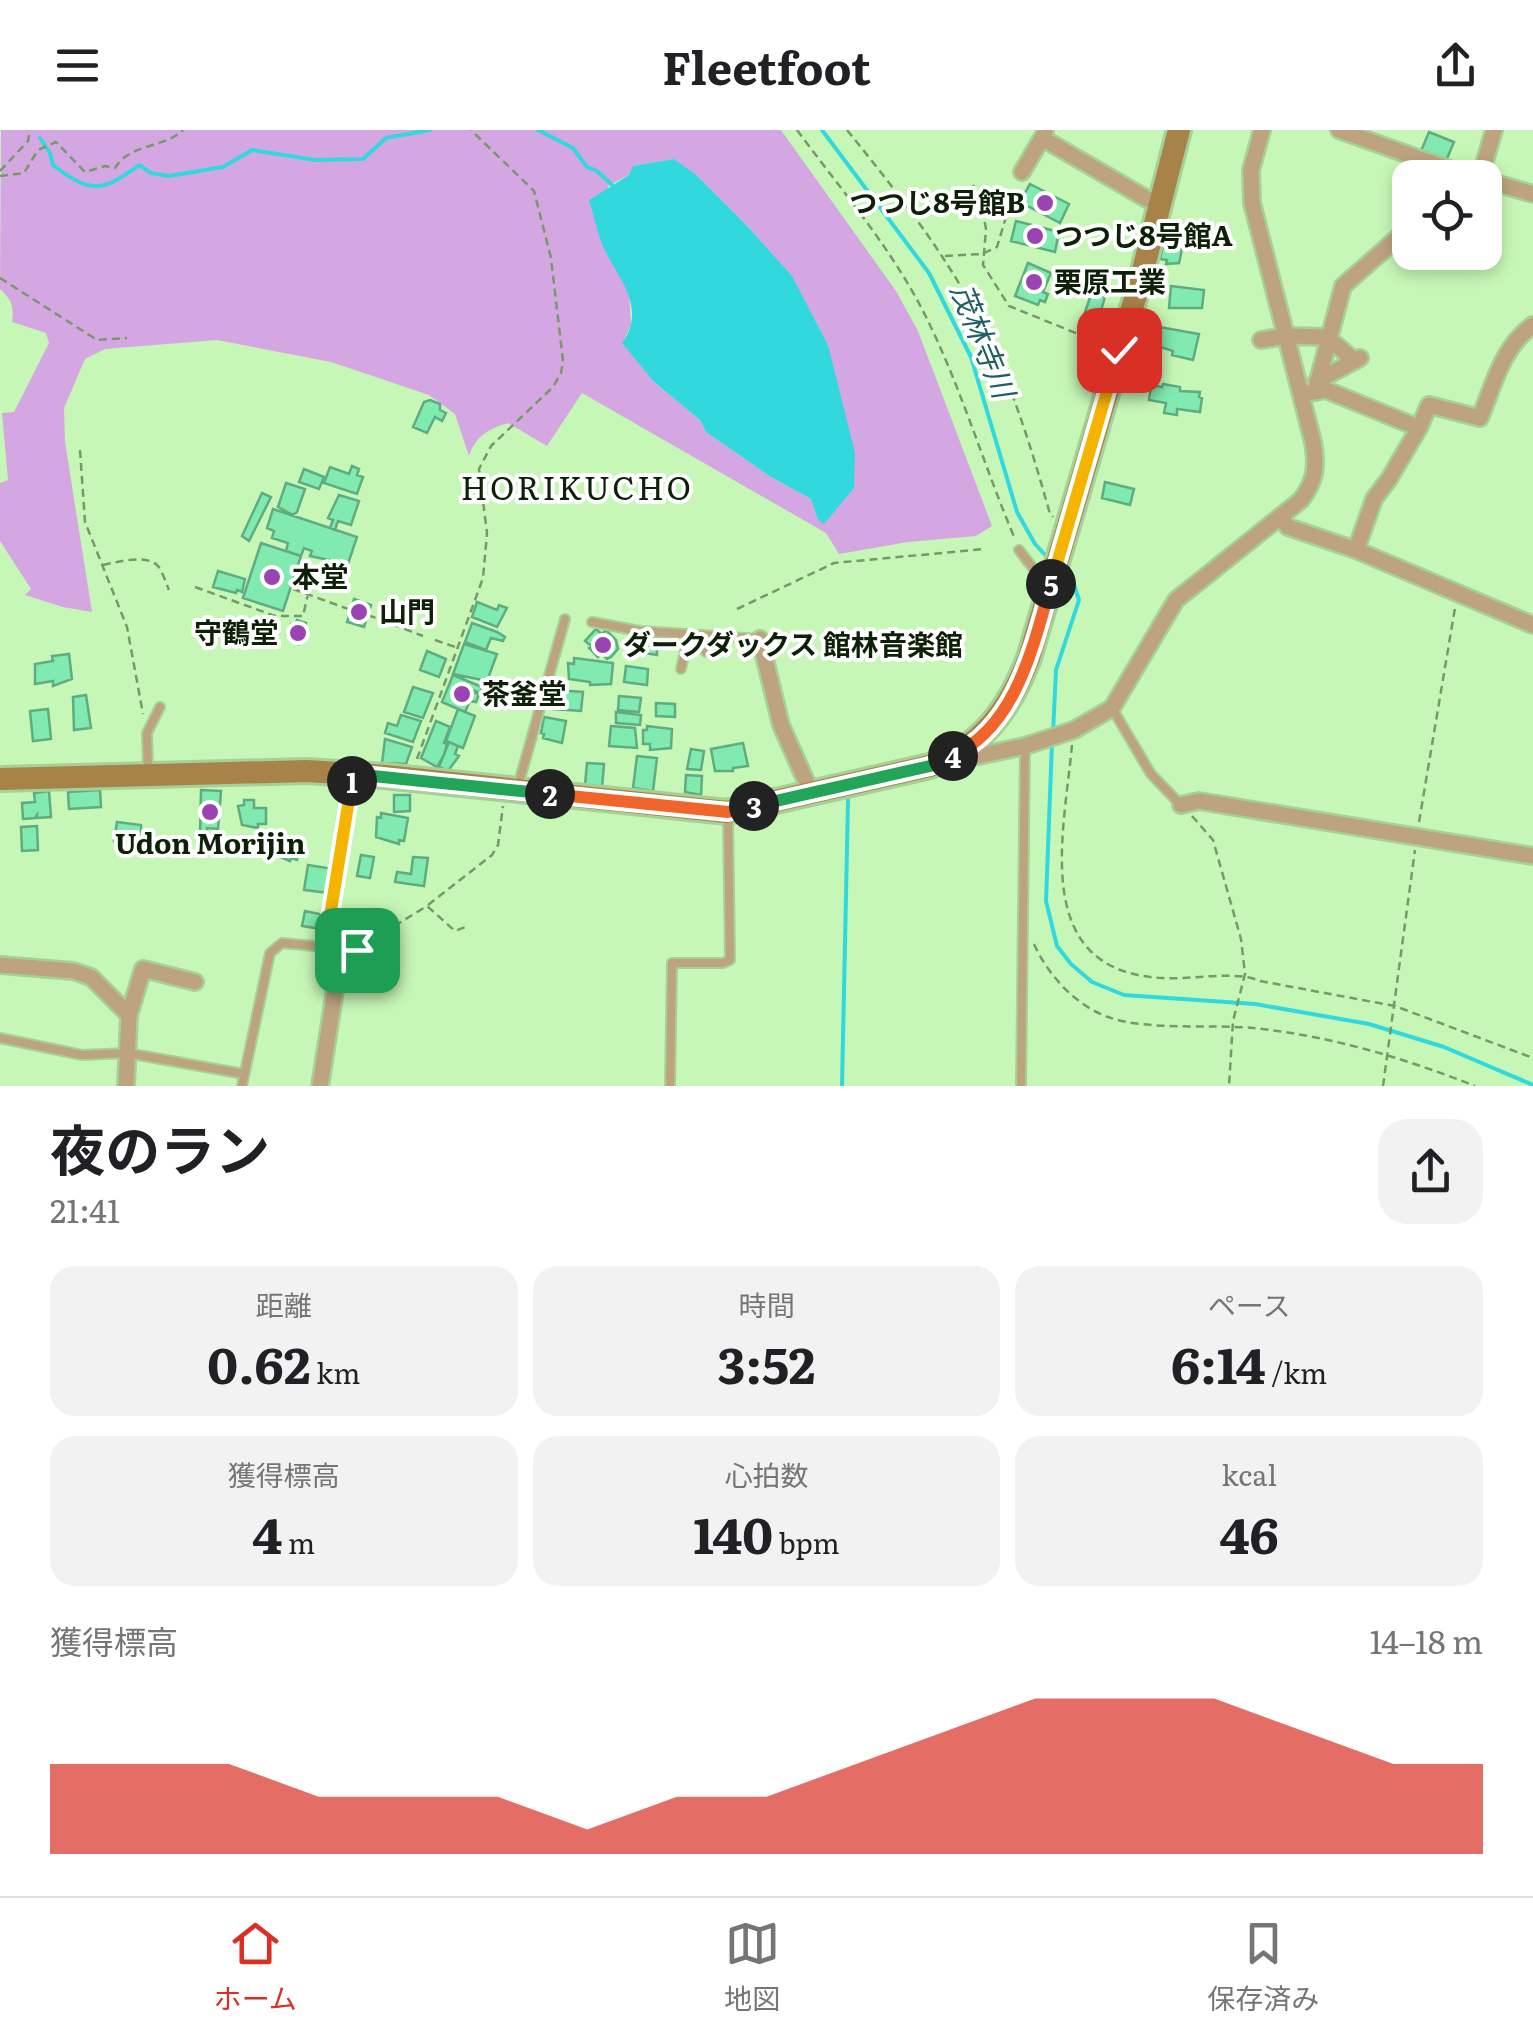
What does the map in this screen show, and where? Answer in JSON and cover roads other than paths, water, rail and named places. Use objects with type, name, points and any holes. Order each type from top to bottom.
[{"type":"street","points":[[0,779],[308,771],[728,812],[930,766],[968,748],[992,728],[1012,697],[1029,658],[1050,589],[1061,532],[1119,350],[1179,130]]},
{"type":"street","points":[[968,748],[978,756],[1028,745],[1070,731],[1112,708],[1176,600],[1280,518],[1314,480],[1317,465],[1311,389],[1286,336],[1250,184],[1262,130]]},
{"type":"street","points":[[1339,130],[1423,160]]},
{"type":"street","points":[[1481,160],[1494,130]]},
{"type":"street","points":[[1022,172],[1044,134],[1147,199],[1161,202]]},
{"type":"street","points":[[1502,186],[1533,194]]},
{"type":"street","points":[[1311,389],[1343,286],[1392,243]]},
{"type":"street","points":[[1356,550],[1374,498],[1389,480],[1429,405],[1480,418],[1508,349],[1517,336],[1533,325]]},
{"type":"street","points":[[1261,340],[1327,336],[1359,358],[1311,389]]},
{"type":"street","points":[[1311,389],[1326,390],[1418,428]]},
{"type":"street","points":[[1280,518],[1288,527],[1356,550],[1533,625]]},
{"type":"street","points":[[760,639],[781,725],[812,794]]},
{"type":"street","points":[[320,1086],[353,774]]},
{"type":"street","points":[[1181,804],[1199,801],[1533,856]]},
{"type":"street","points":[[0,964],[72,971],[90,977],[128,1015]]},
{"type":"street","points":[[126,1086],[128,1015],[143,969],[195,982]]},
{"type":"lane","points":[[1020,550],[1050,589]]},
{"type":"lane","points":[[510,793],[565,619]]},
{"type":"lane","points":[[592,622],[640,631],[760,639]]},
{"type":"lane","points":[[680,669],[689,634]]},
{"type":"lane","points":[[702,635],[706,652]]},
{"type":"lane","points":[[148,774],[147,733],[160,707]]},
{"type":"lane","points":[[1112,708],[1151,774],[1181,804]]},
{"type":"lane","points":[[1020,1086],[1028,745]]},
{"type":"lane","points":[[670,1086],[672,963],[730,960],[728,812]]},
{"type":"lane","points":[[242,1086],[270,953],[282,943],[332,952]]},
{"type":"lane","points":[[0,1038],[82,1055],[127,1053],[244,1074]]},
{"type":"water","points":[[674,159],[695,174],[792,276],[828,345],[855,453],[854,488],[824,524],[818,520],[811,499],[706,432],[700,420],[654,382],[622,343],[630,329],[631,302],[600,239],[589,200],[629,175],[633,166]]},
{"type":"waterway","points":[[40,138],[53,165],[78,181],[97,186],[116,180],[139,165],[151,173],[169,176],[223,167],[252,150],[315,160],[363,159],[386,138],[430,130]]},
{"type":"waterway","points":[[538,130],[573,148],[587,167],[612,185]]},
{"type":"waterway","name":"茂林寺川","points":[[822,130],[929,273],[971,357],[1017,512],[1048,558]]},
{"type":"waterway","points":[[1053,733],[1056,670],[1079,600],[1073,582],[1062,571]]},
{"type":"waterway","points":[[1052,742],[1046,901],[1057,946],[1092,982],[1124,995],[1255,1004],[1369,1024],[1444,1047],[1533,1085]]},
{"type":"waterway","points":[[842,1086],[848,800]]},
{"type":"place","name":"つつじ8号館B","points":[[1045,203]]},
{"type":"place","name":"つつじ8号館A","points":[[1035,236]]},
{"type":"place","name":"栗原工業","points":[[1034,282]]},
{"type":"place","name":"本堂","points":[[272,577]]},
{"type":"place","name":"山門","points":[[359,612]]},
{"type":"place","name":"守鶴堂","points":[[298,633]]},
{"type":"place","name":"ダークダックス 館林音楽館","points":[[603,645]]},
{"type":"place","name":"茶釜堂","points":[[462,694]]},
{"type":"place","name":"Udon Morijin","points":[[210,812]]},
{"type":"district","name":"HORIKUCHO","points":[[577,489]]}]
